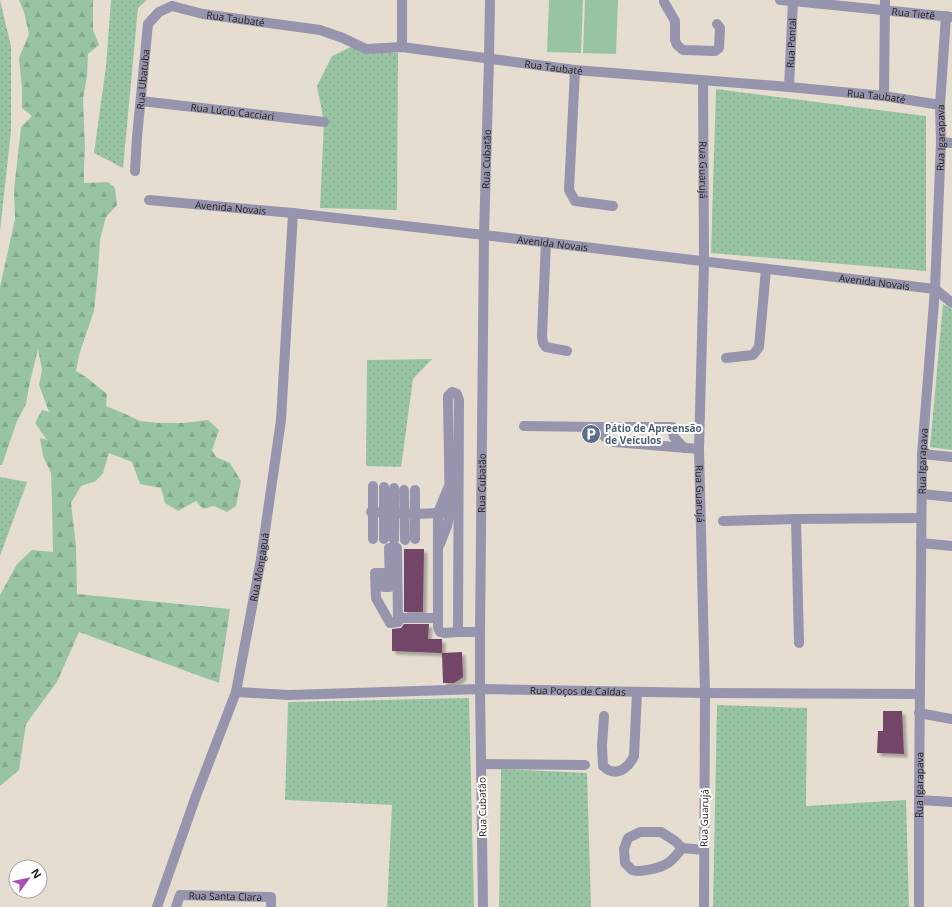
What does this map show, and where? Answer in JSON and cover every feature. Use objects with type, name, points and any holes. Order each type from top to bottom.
[{"type":"street","points":[[402,0],[402,47]]},
{"type":"street","name":"Rua Cubatão","points":[[483,907],[480,632],[484,234],[490,0]]},
{"type":"street","points":[[664,0],[676,21],[675,40],[677,45],[683,50],[715,51],[719,48],[720,28],[717,24]]},
{"type":"street","name":"Rua Tietê","points":[[780,0],[885,5],[949,16]]},
{"type":"street","name":"Rua Pontal","points":[[789,87],[793,0]]},
{"type":"street","name":"Rua Taubaté","points":[[172,3],[203,14],[320,30],[343,38],[366,49],[402,47],[576,70],[884,96],[940,105]]},
{"type":"street","name":"Rua Ubatuba","points":[[135,172],[148,24],[158,12],[172,3]]},
{"type":"street","points":[[884,96],[885,5]]},
{"type":"street","name":"Rua Igarapava","points":[[919,907],[919,713],[922,454],[935,289],[941,142],[940,105],[949,16]]},
{"type":"street","points":[[576,70],[569,190],[575,201],[613,206]]},
{"type":"street","name":"Rua Guarujá","points":[[703,81],[704,262],[699,449],[706,693],[704,907]]},
{"type":"street","name":"Rua Lúcio Cacciari","points":[[141,101],[324,122]]},
{"type":"street","points":[[941,142],[952,144]]},
{"type":"street","name":"Avenida Novais","points":[[149,200],[293,213],[484,234],[935,289]]},
{"type":"street","name":"Rua Mongaguá","points":[[157,907],[196,796],[236,692],[261,559],[281,420],[293,213]]},
{"type":"street","points":[[546,242],[542,336],[543,343],[546,347],[567,351]]},
{"type":"street","points":[[726,358],[753,355],[759,347],[766,269]]},
{"type":"street","points":[[935,289],[952,302]]},
{"type":"street","points":[[438,552],[450,513],[448,396],[452,392],[457,394],[459,400],[458,632]]},
{"type":"street","points":[[524,426],[672,427],[674,437],[684,448]]},
{"type":"street","points":[[597,427],[606,438],[614,442],[699,449]]},
{"type":"street","points":[[922,454],[952,457]]},
{"type":"street","points":[[449,484],[438,513],[438,627],[440,632],[444,633],[480,632]]},
{"type":"street","points":[[394,488],[405,513]]},
{"type":"street","points":[[373,539],[376,512],[394,488]]},
{"type":"street","points":[[394,488],[405,513],[410,539]]},
{"type":"street","points":[[922,494],[952,497]]},
{"type":"street","points":[[376,512],[450,513]]},
{"type":"street","points":[[376,512],[389,540],[405,513]]},
{"type":"street","points":[[723,522],[796,519],[921,518]]},
{"type":"street","points":[[796,519],[799,643]]},
{"type":"street","points":[[921,543],[952,546]]},
{"type":"street","points":[[389,548],[397,548],[398,618],[398,622],[390,622],[376,598],[376,573],[383,573],[384,587],[390,587],[389,548]]},
{"type":"street","points":[[398,618],[438,618]]},
{"type":"street","name":"Rua Poços de Caldas","points":[[236,692],[289,695],[480,689],[706,693],[920,694]]},
{"type":"street","points":[[604,716],[602,746],[603,766],[610,771],[619,772],[630,764],[634,756],[636,692]]},
{"type":"street","points":[[919,713],[952,719]]},
{"type":"street","points":[[481,764],[585,765]]},
{"type":"street","points":[[919,800],[952,802]]},
{"type":"street","points":[[682,848],[666,865],[658,868],[640,872],[632,870],[625,863],[624,849],[628,838],[640,832],[661,832],[675,841],[682,848],[704,850]]},
{"type":"street","name":"Rua Santa Clara","points":[[176,907],[180,894],[271,902]]},
{"type":"green space","points":[[0,0],[11,46],[11,131],[0,231]]},
{"type":"green space","points":[[19,0],[93,0],[93,30],[99,45],[88,54],[87,76],[83,99],[85,148],[84,183],[108,182],[115,188],[117,205],[106,217],[100,240],[94,311],[79,355],[76,371],[107,394],[106,406],[140,421],[183,423],[208,420],[219,430],[212,450],[216,457],[230,463],[241,481],[236,506],[227,512],[214,506],[203,509],[196,501],[178,511],[165,503],[161,488],[140,484],[132,462],[109,453],[103,473],[96,481],[81,486],[71,503],[76,546],[77,594],[230,609],[219,683],[79,632],[57,682],[26,724],[19,770],[0,786],[0,595],[17,564],[32,550],[53,552],[51,473],[43,456],[40,438],[47,440],[35,423],[42,410],[49,412],[39,385],[42,370],[38,349],[26,404],[17,421],[2,465],[0,465],[0,287],[15,219],[14,190],[21,127],[32,116],[22,108],[19,58],[29,34],[24,12]]},
{"type":"green space","points":[[111,0],[147,0],[138,8],[123,168],[94,153],[106,66]]},
{"type":"green space","points":[[549,0],[583,0],[581,53],[547,52]]},
{"type":"green space","points":[[585,0],[618,0],[616,54],[583,53]]},
{"type":"green space","points":[[351,47],[398,53],[397,210],[320,208],[324,122],[317,86],[332,56]]},
{"type":"green space","points":[[716,89],[926,116],[926,271],[711,253]]},
{"type":"green space","points":[[943,304],[952,309],[952,450],[930,447]]},
{"type":"green space","points":[[432,359],[413,379],[401,467],[366,466],[367,360]]},
{"type":"green space","points":[[0,477],[27,482],[0,556]]},
{"type":"green space","points":[[469,698],[474,907],[387,907],[392,805],[285,800],[288,702]]},
{"type":"green space","points":[[717,705],[807,708],[806,806],[906,800],[909,907],[713,907]]},
{"type":"green space","points":[[501,769],[587,773],[591,907],[499,907]]},
{"type":"building","points":[[404,549],[424,549],[423,612],[404,612]]},
{"type":"building","points":[[404,624],[429,624],[428,639],[442,639],[442,653],[392,651],[392,629],[401,628]]},
{"type":"building","points":[[462,652],[463,677],[454,683],[443,683],[442,653]]},
{"type":"building","points":[[883,711],[902,711],[904,754],[877,753],[878,731],[883,731]]},
{"type":"place","name":"Pátio de Apreensão de Veículos","points":[[591,434]]}]
